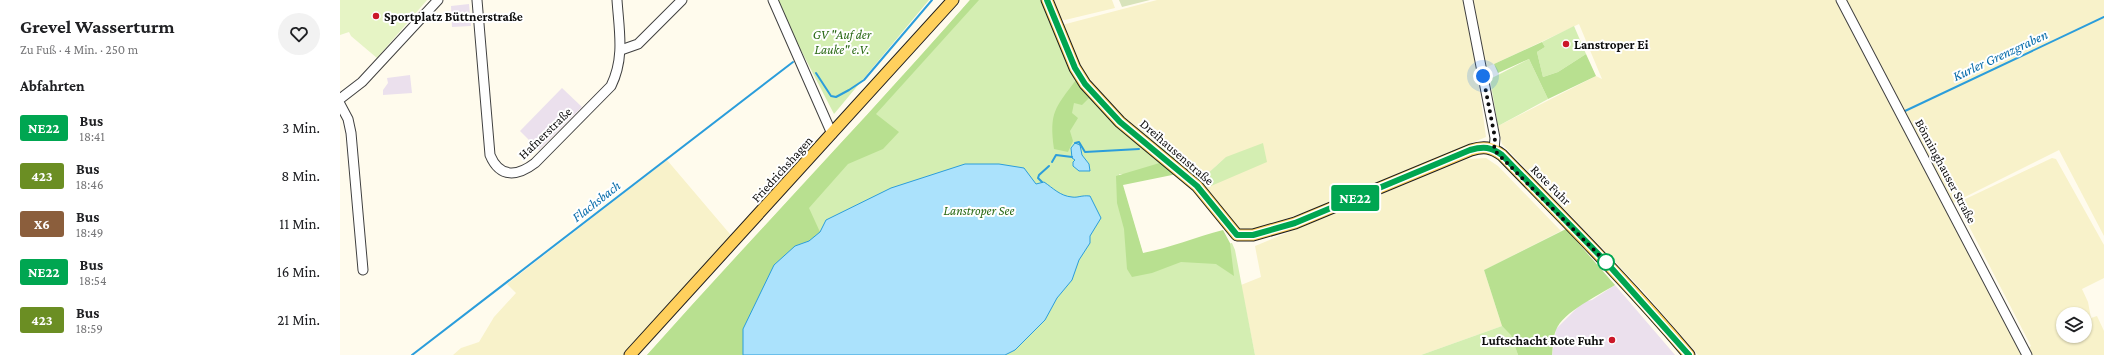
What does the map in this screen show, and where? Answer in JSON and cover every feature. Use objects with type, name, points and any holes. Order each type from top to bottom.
[{"type":"main road","name":"Friedrichshagen","points":[[630,355],[953,0]]},
{"type":"main road","name":"Dreihausenstraße","points":[[1047,0],[1075,68],[1085,84],[1120,122],[1197,186],[1237,235],[1253,235],[1295,223],[1470,150],[1485,147],[1494,150]]},
{"type":"main road","name":"Rote Fuhr","points":[[1494,150],[1606,262],[1689,355]]},
{"type":"street","points":[[340,99],[362,82],[438,0]]},
{"type":"street","name":"Hafnerstraße","points":[[477,0],[490,155],[493,162],[500,170],[516,174],[524,172],[535,163],[611,86],[617,75],[621,50],[617,0]]},
{"type":"street","points":[[621,50],[638,44],[682,0]]},
{"type":"street","points":[[773,0],[832,134]]},
{"type":"street","points":[[1468,0],[1495,138],[1494,150]]},
{"type":"street","name":"Bönninghauser Straße","points":[[1841,0],[2027,355]]},
{"type":"street","points":[[340,104],[348,119],[351,133],[363,270]]},
{"type":"shaded area","points":[[1053,0],[1112,0],[1115,8],[1065,20],[1060,19]]},
{"type":"shaded area","points":[[1157,0],[2104,0],[2104,236],[2059,150],[1951,204],[2028,348],[2031,346],[1957,203],[2052,158],[2056,159],[2104,245],[2104,278],[2082,289],[2089,307],[2056,307],[2056,343],[2092,343],[2092,318],[2097,316],[2104,331],[2104,355],[1698,355],[1643,291],[1502,144],[1498,126],[1596,76],[1602,79],[1579,24],[1477,71],[1486,137],[1311,210],[1260,228],[1240,232],[1228,222],[1213,196],[1199,184],[1226,157],[1206,175],[1163,147],[1156,147],[1127,124],[1083,76],[1062,25]]},
{"type":"shaded area","points":[[469,4],[471,26],[452,27],[451,6]]},
{"type":"shaded area","points":[[410,75],[412,93],[383,95],[383,90],[388,83],[387,78]]},
{"type":"shaded area","points":[[562,88],[582,107],[539,150],[520,131]]},
{"type":"shaded area","points":[[1486,158],[1498,166],[1561,231],[1484,270],[1502,326],[1421,355],[1255,355],[1241,285],[1261,277],[1255,246],[1467,159]]},
{"type":"shaded area","points":[[667,160],[735,240],[626,355],[453,355],[461,348],[479,342],[494,317],[516,293],[507,284]]},
{"type":"shaded area","points":[[1615,285],[1675,355],[1552,355],[1556,329],[1583,302],[1592,300]]},
{"type":"green space","name":"Sportplatz Büttnerstraße","points":[[340,0],[427,0],[377,58],[351,36],[349,32],[340,35]]},
{"type":"green space","name":"GV \"Auf der Lauke\" e.V.","points":[[775,0],[929,0],[834,114]]},
{"type":"green space","name":"Lanstroper See","points":[[970,0],[1043,0],[1071,73],[1079,84],[1177,174],[1119,174],[1145,261],[1232,243],[1235,250],[1255,355],[647,355],[890,89]]},
{"type":"green space","points":[[970,0],[979,0],[876,114],[899,132],[883,149],[848,164],[809,208],[820,232],[809,241],[795,246],[743,329],[743,355],[647,355],[890,89]]},
{"type":"green space","points":[[1119,0],[1150,0],[1122,7]]},
{"type":"green space","points":[[1574,26],[1586,54],[1558,72],[1543,77],[1537,52],[1545,47],[1542,42]]},
{"type":"green space","points":[[1542,42],[1545,47],[1537,52],[1543,77],[1558,72],[1586,54],[1596,76],[1548,99],[1529,59],[1498,73],[1494,64]]},
{"type":"green space","points":[[1529,59],[1548,99],[1498,126],[1490,79]]},
{"type":"green space","points":[[1076,80],[1091,96],[1082,105],[1074,103],[1072,113],[1078,118],[1070,131],[1073,141],[1068,152],[1054,149],[1052,127],[1053,118],[1058,104]]},
{"type":"green space","points":[[1263,143],[1267,162],[1211,186],[1199,184],[1156,147],[1163,147],[1206,175],[1226,157]]},
{"type":"green space","points":[[1163,162],[1177,174],[1123,185],[1143,253],[1223,230],[1230,243],[1234,276],[1216,264],[1181,262],[1152,273],[1132,277],[1127,269],[1124,229],[1117,203],[1116,176]]},
{"type":"green space","points":[[1566,229],[1615,285],[1582,304],[1560,323],[1554,336],[1552,355],[1518,355],[1511,335],[1502,326],[1484,270]]},
{"type":"green space","points":[[1502,326],[1511,334],[1518,355],[1421,355]]},
{"type":"water","points":[[1075,143],[1080,145],[1082,155],[1089,164],[1090,171],[1079,171],[1073,166],[1073,162],[1075,160],[1072,158],[1071,148]]},
{"type":"water","name":"Lanstroper See","points":[[965,164],[999,164],[1024,168],[1036,184],[1044,182],[1057,191],[1068,196],[1090,196],[1101,218],[1090,236],[1090,243],[1079,260],[1072,280],[1057,298],[1045,320],[1015,350],[1005,355],[743,355],[743,329],[774,265],[795,246],[809,241],[820,232],[826,220],[891,188]]},
{"type":"waterway","name":"Flachsbach","points":[[816,73],[831,96],[836,97],[849,90],[864,80],[932,0]]},
{"type":"waterway","name":"Kurler Grenzgraben","points":[[1905,111],[2104,17]]},
{"type":"waterway","name":"Flachsbach","points":[[412,355],[793,62]]},
{"type":"waterway","points":[[1075,143],[1079,142],[1085,152],[1139,149]]},
{"type":"waterway","points":[[1052,162],[1056,155],[1072,157]]},
{"type":"waterway","points":[[1042,182],[1038,178],[1039,175],[1049,166]]},
{"type":"bus line","name":"NE22","points":[[1047,0],[1075,68],[1085,84],[1120,122],[1207,196],[1233,233],[1242,236],[1253,235],[1295,223],[1470,150],[1485,147],[1491,148],[1502,155],[1578,232],[1646,305],[1689,355]]},
{"type":"place","name":"Sportplatz Büttnerstraße","points":[[376,16]]},
{"type":"place","name":"Lanstroper Ei","points":[[1566,44]]},
{"type":"place","name":"Luftschacht Rote Fuhr","points":[[1612,340]]},
{"type":"route","points":[[1483,76],[1495,138],[1494,150],[1502,155],[1606,262]]}]
